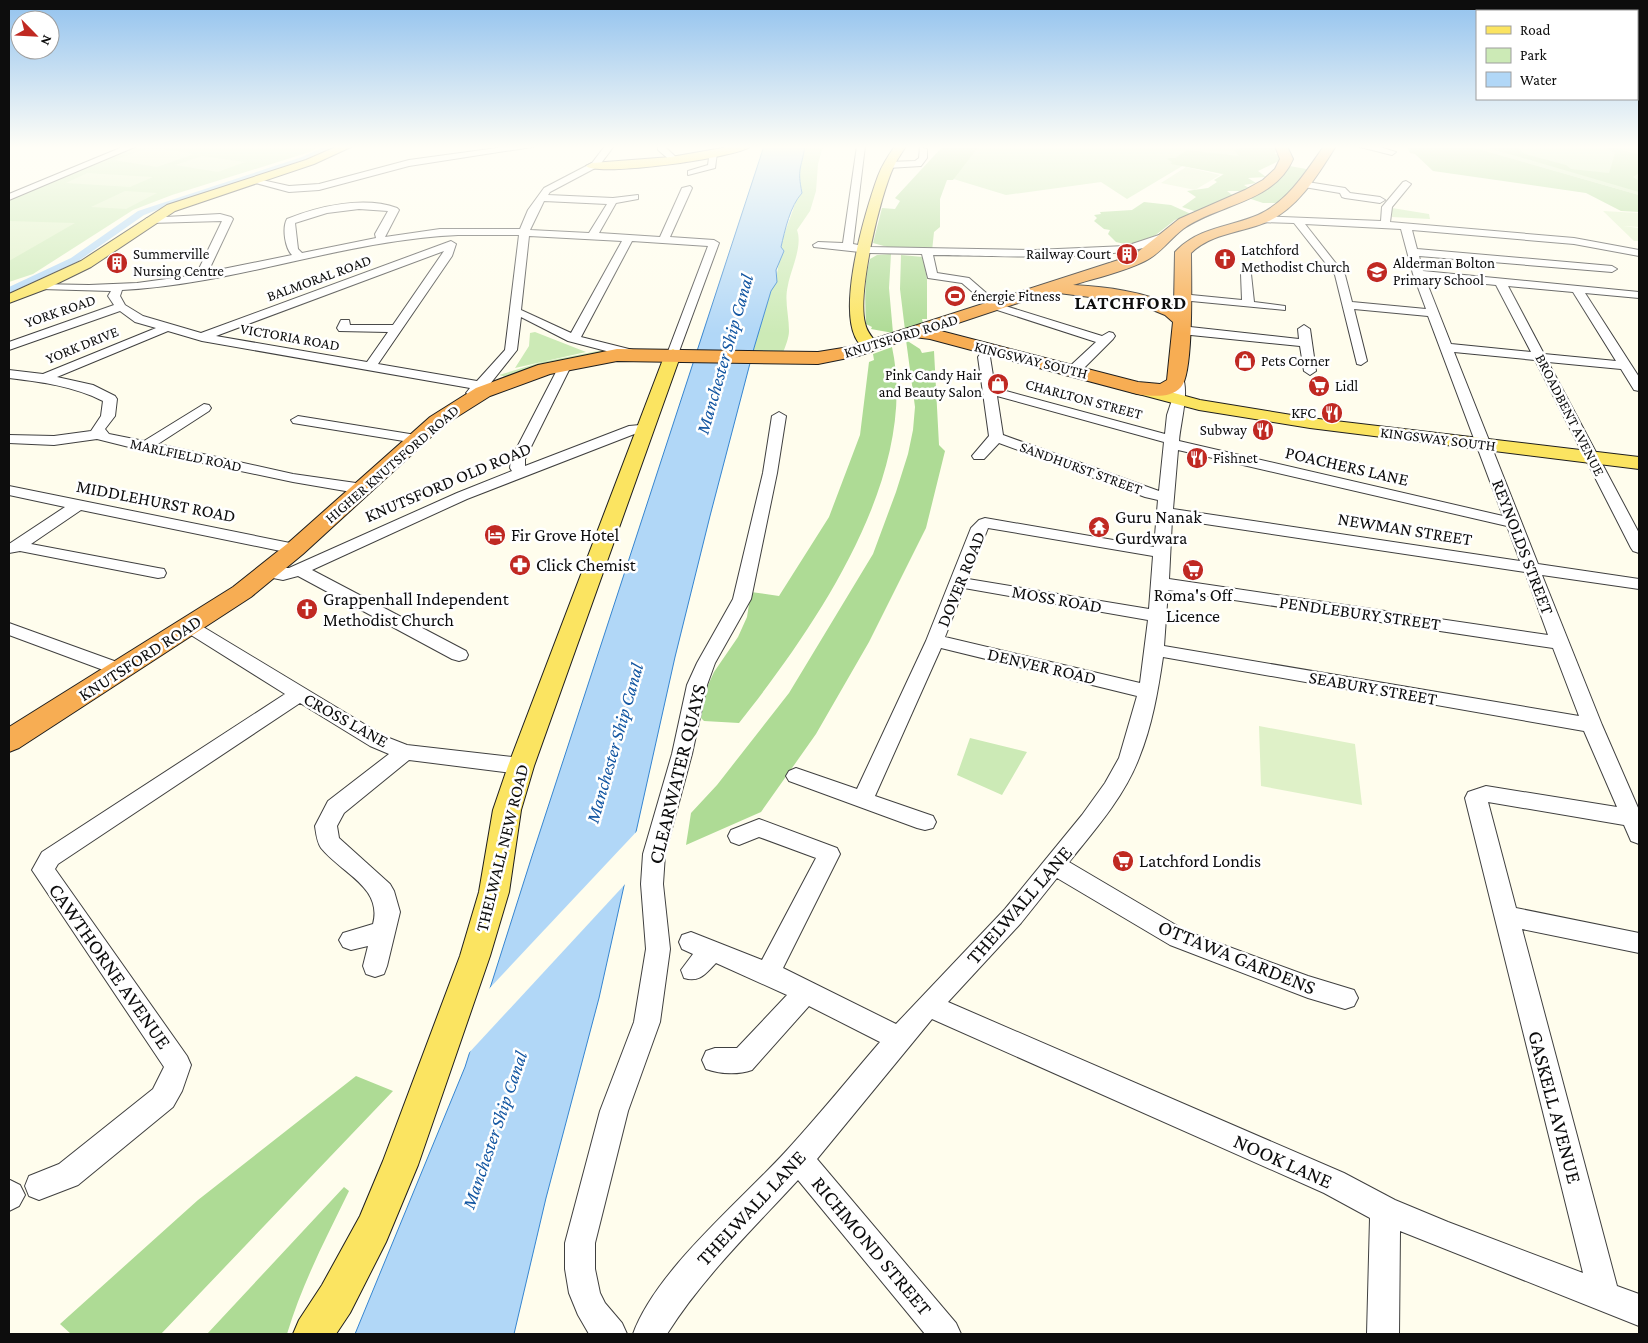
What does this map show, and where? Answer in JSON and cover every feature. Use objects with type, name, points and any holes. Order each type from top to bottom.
[{"type":"highway","name":"KNUTSFORD ROAD","points":[[942,330],[996,306],[1140,258],[1149,252],[1166,234],[1186,220],[1214,209]]},
{"type":"highway","points":[[1166,234],[1180,239],[1196,240],[1257,219],[1277,209]]},
{"type":"highway","name":"THELWALL LANE","points":[[1178,379],[1182,325],[1183,252],[1196,240]]},
{"type":"highway","name":"KNUTSFORD ROAD","points":[[1034,293],[1072,290],[1126,297],[1158,305],[1182,325]]},
{"type":"highway","name":"KINGSWAY SOUTH","points":[[911,333],[942,330],[1074,371],[1137,388]]},
{"type":"highway","name":"KNUTSFORD ROAD","points":[[815,358],[873,340],[911,333]]},
{"type":"highway","name":"HIGHER KNUTSFORD ROAD","points":[[269,572],[297,560],[363,489],[416,439],[498,378],[561,365],[633,354],[815,358]]},
{"type":"highway","points":[[1137,388],[1154,390],[1166,388],[1173,386],[1178,379]]},
{"type":"highway","name":"KNUTSFORD ROAD","points":[[9,741],[190,626],[269,572]]},
{"type":"main road","points":[[9,298],[41,286],[93,259],[170,209]]},
{"type":"main road","points":[[873,340],[857,322],[857,291],[864,249],[876,209]]},
{"type":"main road","name":"THELWALL NEW ROAD","points":[[313,1334],[336,1299],[373,1229],[403,1156],[475,956],[494,892],[507,810],[521,766],[646,427],[682,354]]},
{"type":"main road","name":"KINGSWAY SOUTH","points":[[1178,379],[1199,396],[1238,411]]},
{"type":"main road","name":"KINGSWAY SOUTH","points":[[1137,388],[1172,404],[1238,411],[1330,426],[1639,463]]},
{"type":"street","points":[[300,258],[293,250],[293,239],[288,228],[290,221],[306,215],[350,209]]},
{"type":"street","points":[[380,241],[380,234],[394,210],[392,209]]},
{"type":"street","points":[[461,404],[481,386],[498,378],[511,350],[517,313],[524,232],[535,209]]},
{"type":"street","points":[[592,236],[608,209]]},
{"type":"street","points":[[664,240],[678,209]]},
{"type":"street","points":[[848,246],[853,209]]},
{"type":"street","points":[[1280,209],[1282,217],[1296,219],[1339,273],[1361,360]]},
{"type":"street","points":[[1387,209],[1385,218],[1390,225]]},
{"type":"street","points":[[150,220],[220,217],[228,219],[202,276]]},
{"type":"street","points":[[1257,219],[1296,219],[1390,225],[1574,241],[1639,253]]},
{"type":"street","points":[[851,224],[871,225]]},
{"type":"street","name":"REYNOLDS STREET","points":[[1406,227],[1414,252],[1418,274],[1446,348],[1592,725],[1635,827]]},
{"type":"street","points":[[41,286],[118,286],[202,276],[424,234],[472,231],[524,232],[714,243],[682,354]]},
{"type":"street","points":[[370,368],[447,256],[450,250],[446,247],[472,231]]},
{"type":"street","points":[[818,245],[927,254],[1011,253],[1126,249],[1143,246],[1166,234]]},
{"type":"street","points":[[572,338],[579,332],[628,238]]},
{"type":"street","name":"BALMORAL ROAD","points":[[202,337],[446,247]]},
{"type":"street","points":[[1414,252],[1612,269]]},
{"type":"street","points":[[927,254],[932,276],[965,280],[996,306],[1106,338],[1074,371]]},
{"type":"street","points":[[1246,274],[1248,304]]},
{"type":"street","points":[[1418,274],[1639,295]]},
{"type":"street","name":"BROADBENT AVENUE","points":[[1500,281],[1639,548]]},
{"type":"street","points":[[118,286],[114,296],[121,307]]},
{"type":"street","points":[[1576,289],[1639,387]]},
{"type":"street","points":[[1181,297],[1281,308]]},
{"type":"street","points":[[1348,305],[1433,313]]},
{"type":"street","name":"VICTORIA ROAD","points":[[121,307],[139,319],[165,328],[202,337],[481,386]]},
{"type":"street","name":"YORK ROAD","points":[[9,346],[121,307]]},
{"type":"street","points":[[517,313],[524,314],[572,338],[633,354]]},
{"type":"street","points":[[345,323],[343,328],[397,329]]},
{"type":"street","points":[[1182,325],[1305,343]]},
{"type":"street","name":"YORK DRIVE","points":[[9,374],[44,378],[165,328]]},
{"type":"street","points":[[1304,329],[1310,371]]},
{"type":"street","points":[[1446,348],[1626,366]]},
{"type":"street","points":[[979,456],[996,437],[984,357]]},
{"type":"street","points":[[520,471],[517,468],[518,459],[563,370],[561,365]]},
{"type":"street","points":[[44,378],[88,388],[110,399],[108,416],[98,430],[99,434]]},
{"type":"street","name":"THELWALL LANE","points":[[649,1334],[672,1298],[695,1268],[798,1159],[929,1004],[1013,916],[1055,865],[1113,788],[1129,758],[1148,692],[1155,650],[1172,442],[1172,404],[1178,379]]},
{"type":"street","name":"CHARLTON STREET","points":[[988,390],[1172,442]]},
{"type":"street","points":[[145,447],[204,408]]},
{"type":"street","name":"CLEARWATER QUAYS","points":[[611,1334],[596,1320],[586,1301],[579,1263],[580,1243],[614,1111],[648,1022],[658,949],[658,930],[652,884],[654,854],[682,754],[697,685],[706,663],[742,600],[770,473],[779,416]]},
{"type":"street","points":[[296,420],[416,439]]},
{"type":"street","name":"KNUTSFORD OLD ROAD","points":[[297,560],[520,471],[634,429],[646,427]]},
{"type":"street","name":"MARLFIELD ROAD","points":[[9,439],[39,441],[78,439],[99,434],[104,437],[145,447],[294,478],[363,489]]},
{"type":"street","name":"SANDHURST STREET","points":[[996,437],[1150,494],[1166,505]]},
{"type":"street","name":"POACHERS LANE","points":[[1172,442],[1514,523]]},
{"type":"street","name":"MIDDLEHURST ROAD","points":[[9,491],[78,505],[297,560],[459,654]]},
{"type":"street","points":[[13,548],[78,505]]},
{"type":"street","name":"NEWMAN STREET","points":[[1166,505],[1531,569],[1639,584]]},
{"type":"street","name":"DOVER ROAD","points":[[863,800],[936,641],[979,528],[985,523],[1162,553]]},
{"type":"street","points":[[13,548],[158,573]]},
{"type":"street","name":"MOSS ROAD","points":[[957,582],[1157,616]]},
{"type":"street","name":"PENDLEBURY STREET","points":[[1159,583],[1560,643]]},
{"type":"street","name":"CROSS LANE","points":[[190,626],[377,741],[405,752],[521,766]]},
{"type":"street","points":[[9,628],[122,670]]},
{"type":"street","name":"DENVER ROAD","points":[[936,641],[1080,674],[1148,692]]},
{"type":"street","name":"SEABURY STREET","points":[[1155,650],[1592,725]]},
{"type":"street","name":"CAWTHORNE AVENUE","points":[[39,1186],[68,1175],[163,1098],[173,1082],[178,1065],[43,870],[50,858],[299,694]]},
{"type":"street","points":[[375,966],[385,931],[388,912],[382,891],[329,842],[326,826],[336,807],[405,752]]},
{"type":"street","points":[[796,776],[925,822]]},
{"type":"street","name":"GASKELL AVENUE","points":[[1604,1297],[1476,802],[1478,796],[1486,794],[1635,827]]},
{"type":"street","points":[[739,836],[759,828],[829,854],[768,973]]},
{"type":"street","name":"OTTAWA GARDENS","points":[[1055,865],[1083,879],[1178,938],[1308,987],[1344,996]]},
{"type":"street","points":[[1505,916],[1639,943]]},
{"type":"street","points":[[351,940],[385,931]]},
{"type":"street","points":[[692,970],[701,946],[768,973],[899,1039]]},
{"type":"street","points":[[715,1060],[743,1062],[806,992]]},
{"type":"street","name":"NOOK LANE","points":[[929,1004],[948,1015],[999,1038],[1334,1183],[1385,1210],[1639,1310]]},
{"type":"street","name":"RICHMOND STREET","points":[[798,1159],[849,1217],[945,1334]]},
{"type":"street","points":[[1383,1334],[1385,1210]]},
{"type":"green space","points":[[9,209],[136,209],[33,274],[9,282]]},
{"type":"green space","points":[[794,209],[811,209],[797,230],[798,250],[787,291],[789,331],[783,353],[753,352],[775,281],[783,237]]},
{"type":"green space","points":[[882,209],[940,209],[940,227],[934,232],[932,251],[901,250],[902,247],[891,248],[873,243]]},
{"type":"green space","points":[[1179,209],[1191,214],[1175,220],[1148,241],[1129,245],[1116,242],[1108,234],[1110,230],[1104,229],[1094,221],[1097,218],[1094,215],[1101,214],[1100,212]]},
{"type":"green space","points":[[1187,209],[1205,209],[1197,212]]},
{"type":"green space","points":[[1392,209],[1396,209],[1429,214],[1430,219],[1392,217]]},
{"type":"green space","points":[[1616,209],[1639,209],[1639,212],[1621,211]]},
{"type":"green space","points":[[1603,211],[1639,213],[1639,227],[1623,226],[1639,228],[1639,241],[1634,241]]},
{"type":"green space","points":[[9,221],[75,223],[9,261]]},
{"type":"green space","points":[[891,254],[889,288],[893,333],[871,329],[872,327],[866,324],[865,308],[866,283],[870,259],[877,255]]},
{"type":"green space","points":[[901,255],[923,257],[927,279],[927,319],[922,319],[923,323],[905,330],[900,289]]},
{"type":"green space","points":[[535,332],[586,352],[515,368],[529,346],[530,333]]},
{"type":"green space","points":[[906,340],[920,349],[922,353],[934,351],[939,445],[945,451],[926,528],[869,642],[816,734],[761,812],[686,845],[691,813],[717,785],[789,693],[873,554],[896,492],[908,454],[913,430],[915,407]]},
{"type":"green space","points":[[892,347],[897,396],[891,447],[876,497],[854,547],[828,596],[799,642],[739,723],[704,721],[700,717],[704,694],[714,672],[738,637],[747,617],[751,592],[779,596],[829,517],[860,435],[869,362],[874,360],[873,354]]},
{"type":"green space","points":[[603,350],[607,351],[506,377],[499,375],[542,362]]},
{"type":"green space","points":[[1259,726],[1355,744],[1362,805],[1261,786]]},
{"type":"green space","points":[[970,738],[1027,752],[1002,795],[957,775]]},
{"type":"green space","points":[[356,1076],[393,1091],[161,1334],[71,1334],[60,1324],[198,1200]]},
{"type":"green space","points":[[344,1187],[349,1191],[307,1279],[287,1334],[207,1334]]},
{"type":"water","name":"Manchester Ship Canal","points":[[744,209],[792,209],[781,247],[784,251],[776,270],[777,282],[771,291],[754,348],[675,657],[599,998],[546,1198],[514,1334],[355,1334],[465,1067]]},
{"type":"pier","points":[[639,829],[628,881],[466,1056],[486,992]]},
{"type":"waterway","points":[[9,290],[74,260],[141,213],[152,209]]},
{"type":"place","name":"Railway Court","points":[[1127,254]]},
{"type":"place","name":"Latchford Methodist Church","points":[[1225,259]]},
{"type":"place","name":"Summerville Nursing Centre","points":[[117,263]]},
{"type":"place","name":"Alderman Bolton Primary School","points":[[1377,272]]},
{"type":"place","name":"énergie Fitness","points":[[955,296]]},
{"type":"place","name":"Pets Corner","points":[[1245,361]]},
{"type":"place","name":"Pink Candy Hair and Beauty Salon","points":[[998,384]]},
{"type":"place","name":"Lidl","points":[[1319,386]]},
{"type":"place","name":"KFC","points":[[1332,413]]},
{"type":"place","name":"Subway","points":[[1263,430]]},
{"type":"place","name":"Fishnet","points":[[1197,458]]},
{"type":"place","name":"Guru Nanak Gurdwara","points":[[1099,527]]},
{"type":"place","name":"Fir Grove Hotel","points":[[495,535]]},
{"type":"place","name":"Click Chemist","points":[[520,565]]},
{"type":"place","name":"Roma's Off Licence","points":[[1193,570]]},
{"type":"place","name":"Grappenhall Independent Methodist Church","points":[[307,609]]},
{"type":"place","name":"Latchford Londis","points":[[1123,861]]},
{"type":"district","name":"LATCHFORD","points":[[1131,302]]}]
